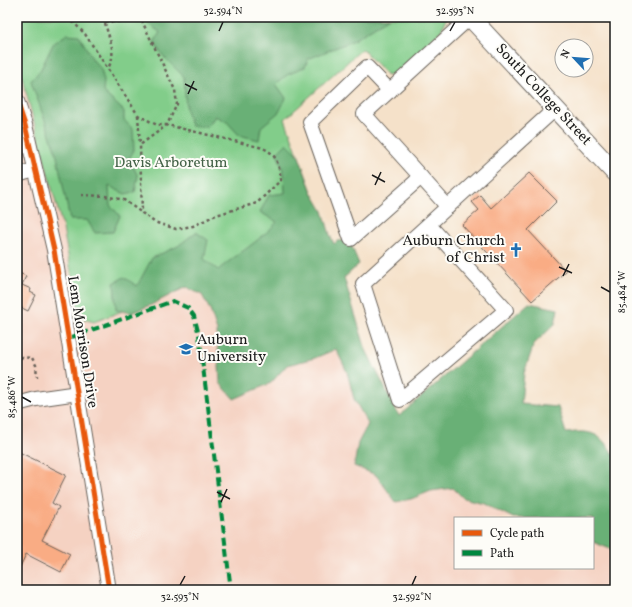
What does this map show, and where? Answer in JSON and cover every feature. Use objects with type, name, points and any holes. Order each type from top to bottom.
[{"type":"main road","name":"South College Street","points":[[470,17],[615,174]]},
{"type":"street","points":[[448,207],[364,114],[470,17]]},
{"type":"street","points":[[390,90],[367,67],[310,122],[351,240],[421,177]]},
{"type":"street","name":"Lem Morrison Drive","points":[[17,101],[25,125],[54,250],[109,590]]},
{"type":"street","points":[[428,225],[506,310],[400,400],[363,284],[428,225],[448,207],[556,109]]},
{"type":"street","points":[[17,175],[35,170]]},
{"type":"street","points":[[17,404],[36,399],[78,393]]},
{"type":"path","points":[[68,17],[85,34],[138,115],[142,213]]},
{"type":"path","points":[[94,17],[104,21],[114,22],[128,18]]},
{"type":"path","points":[[104,17],[107,33],[112,44],[111,63],[108,68]]},
{"type":"path","points":[[114,17],[114,22]]},
{"type":"path","points":[[124,17],[140,18],[174,90],[177,104],[167,125],[140,145]]},
{"type":"path","points":[[81,195],[106,196],[124,200],[154,222],[176,228],[193,226],[216,215],[257,204],[281,180],[280,166],[274,155],[267,149],[167,125],[157,125],[138,115]]},
{"type":"path","points":[[17,362],[25,356],[32,358],[36,365],[37,377]]},
{"type":"path","points":[[17,368],[19,379]]},
{"type":"shaded area","name":"Auburn University","points":[[17,17],[446,17],[441,31],[395,74],[387,75],[362,49],[285,119],[312,192],[396,460],[545,517],[454,517],[454,569],[594,569],[594,535],[615,544],[615,590],[17,590]]},
{"type":"green space","name":"Davis Arboretum","points":[[17,17],[446,17],[446,19],[441,31],[395,74],[387,75],[362,49],[285,119],[312,192],[315,237],[94,322],[83,319],[79,314],[63,229],[17,59]]},
{"type":"green space","points":[[146,17],[390,17],[352,41],[308,59],[305,67],[287,75],[276,84],[286,98],[279,112],[261,127],[259,140],[239,135],[227,122],[215,116],[208,127],[191,126],[186,110],[184,77],[164,57],[154,43],[160,32],[148,24]]},
{"type":"green space","points":[[67,34],[79,35],[93,60],[101,69],[104,81],[103,92],[124,111],[124,120],[133,129],[134,150],[129,159],[138,176],[135,192],[125,194],[109,186],[110,205],[120,216],[113,232],[95,233],[87,220],[70,220],[56,152],[31,81],[41,69],[53,44]]},
{"type":"green space","points":[[287,143],[298,154],[312,192],[323,211],[334,244],[337,241],[349,240],[359,264],[344,278],[366,350],[399,416],[529,303],[558,309],[555,324],[534,344],[524,373],[521,404],[558,407],[566,433],[582,432],[594,434],[603,441],[613,454],[615,453],[615,551],[594,542],[594,517],[511,517],[484,503],[463,498],[453,488],[431,491],[411,499],[396,502],[376,475],[354,466],[358,443],[368,424],[354,399],[347,372],[336,349],[315,358],[287,365],[271,383],[234,399],[220,383],[217,331],[210,310],[202,295],[186,287],[151,305],[131,313],[116,310],[114,283],[124,277],[137,286],[152,258],[178,246],[196,232],[208,240],[204,259],[218,270],[270,229],[277,222],[260,212],[269,195],[285,193],[284,173],[277,153]]},
{"type":"building","name":"Auburn Church of Christ","points":[[529,173],[557,201],[528,230],[566,271],[532,301],[462,225],[479,210],[472,202],[480,195],[491,208]]},
{"type":"building","points":[[17,272],[26,276],[22,285],[31,289],[30,292],[36,295],[28,311],[22,308],[17,319]]},
{"type":"building","points":[[17,451],[66,475],[52,503],[59,507],[42,540],[70,554],[61,572],[26,554],[20,567],[17,566]]},
{"type":"marked path","points":[[69,338],[173,301],[188,308],[194,316],[199,335],[231,590]]},
{"type":"cycle path","points":[[17,101],[25,125],[54,250],[109,590]]},
{"type":"place","name":"Auburn Church of Christ","points":[[516,250]]},
{"type":"place","name":"Auburn University","points":[[186,349]]}]
